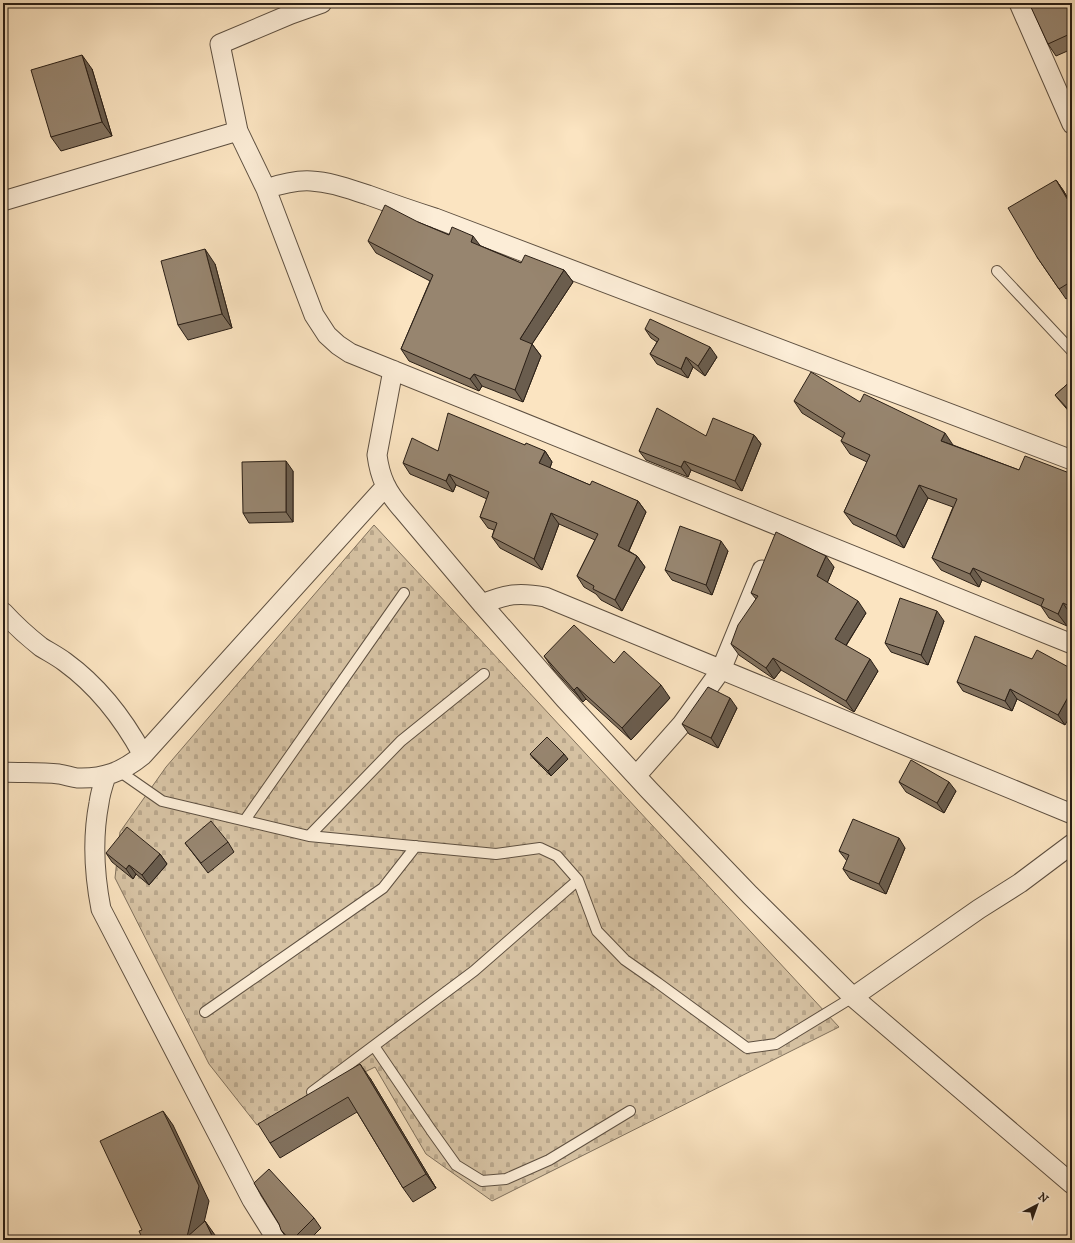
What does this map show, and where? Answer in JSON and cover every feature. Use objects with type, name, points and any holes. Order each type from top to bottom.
[{"type":"street","points":[[322,3],[291,14],[220,44],[238,131],[266,189],[314,315],[327,335],[338,345],[350,353],[392,370],[774,540],[1072,644]]},
{"type":"street","points":[[1019,3],[1072,124]]},
{"type":"street","points":[[3,201],[238,131]]},
{"type":"street","points":[[266,189],[279,184],[310,181],[328,182],[353,190],[435,218],[1072,460]]},
{"type":"street","points":[[392,370],[377,455],[382,480],[390,496],[564,698],[636,776],[750,894],[853,996],[1072,1184]]},
{"type":"street","points":[[3,772],[60,774],[75,778],[91,778],[113,773],[132,764],[142,755],[386,486]]},
{"type":"street","points":[[636,776],[682,724],[721,670],[774,540]]},
{"type":"street","points":[[482,604],[496,598],[510,595],[528,594],[545,597],[1072,814]]},
{"type":"street","points":[[3,612],[25,634],[43,648],[64,661],[84,677],[102,695],[118,714],[142,755]]},
{"type":"street","points":[[113,773],[99,802],[95,829],[96,883],[101,909],[252,1200],[277,1240]]},
{"type":"street","points":[[853,996],[979,909],[1020,883],[1072,844]]},
{"type":"lane","points":[[997,271],[1072,351]]},
{"type":"lane","points":[[245,820],[404,593]]},
{"type":"lane","points":[[309,836],[401,741],[484,674]]},
{"type":"lane","points":[[113,773],[162,801],[309,836],[496,854],[540,848],[557,856],[578,880],[597,932],[625,960],[747,1048],[776,1044],[853,996]]},
{"type":"lane","points":[[205,1012],[383,888],[416,846]]},
{"type":"lane","points":[[312,1092],[474,971],[578,880]]},
{"type":"lane","points":[[374,1046],[456,1165],[482,1181],[506,1179],[548,1160],[630,1111]]},
{"type":"green space","points":[[374,525],[839,1027],[492,1201],[426,1154],[375,1067],[257,1125],[209,1064],[115,878],[120,832],[166,767]]},
{"type":"building","points":[[1029,3],[1072,3],[1072,33],[1048,44]]},
{"type":"building","points":[[82,55],[102,122],[51,137],[31,70]]},
{"type":"building","points":[[1056,180],[1072,207],[1072,281],[1059,289],[1037,257],[1008,208]]},
{"type":"building","points":[[385,205],[418,222],[449,235],[452,227],[473,236],[471,242],[521,263],[525,255],[564,270],[520,339],[532,344],[515,390],[474,374],[470,379],[401,349],[433,275],[368,241]]},
{"type":"building","points":[[205,249],[222,314],[178,325],[161,261]]},
{"type":"building","points":[[650,319],[710,347],[698,366],[686,357],[681,369],[650,354],[659,339],[645,329]]},
{"type":"building","points":[[811,372],[860,402],[864,394],[945,433],[941,441],[1019,470],[1025,456],[1072,474],[1069,485],[1072,486],[1072,607],[1063,603],[1058,614],[1041,606],[1044,599],[973,568],[970,574],[932,558],[957,499],[919,485],[896,536],[844,512],[870,455],[841,441],[845,433],[794,401]]},
{"type":"building","points":[[1072,380],[1072,407],[1069,410],[1055,395]]},
{"type":"building","points":[[657,408],[706,436],[713,418],[754,435],[735,481],[684,461],[681,467],[639,451]]},
{"type":"building","points":[[448,413],[525,445],[526,443],[545,451],[539,463],[590,485],[592,481],[638,501],[618,546],[637,556],[615,600],[593,589],[594,586],[577,576],[598,534],[551,513],[534,559],[492,537],[497,523],[480,517],[489,492],[449,474],[446,481],[403,463],[412,438],[438,451]]},
{"type":"building","points":[[286,461],[286,512],[243,513],[242,462]]},
{"type":"building","points":[[680,526],[721,541],[706,585],[665,570]]},
{"type":"building","points":[[776,532],[826,556],[817,576],[858,601],[835,639],[870,659],[846,701],[773,658],[766,668],[731,644],[738,625],[758,596],[751,593]]},
{"type":"building","points":[[900,598],[937,611],[921,655],[885,643]]},
{"type":"building","points":[[574,625],[614,663],[624,651],[661,685],[622,728],[577,687],[574,690],[544,656]]},
{"type":"building","points":[[975,636],[1032,659],[1037,650],[1072,669],[1072,690],[1058,715],[1010,689],[1005,701],[957,682]]},
{"type":"building","points":[[708,687],[730,698],[711,738],[682,724]]},
{"type":"building","points":[[547,737],[564,754],[548,771],[530,754]]},
{"type":"building","points":[[911,760],[949,782],[937,803],[899,782]]},
{"type":"building","points":[[853,819],[899,838],[879,884],[843,869],[849,855],[839,851]]},
{"type":"building","points":[[211,821],[228,842],[201,863],[185,843]]},
{"type":"building","points":[[127,827],[160,854],[142,875],[129,865],[126,869],[106,853]]},
{"type":"building","points":[[360,1064],[426,1174],[403,1188],[348,1097],[270,1143],[258,1124]]},
{"type":"building","points":[[163,1111],[199,1186],[187,1237],[205,1221],[214,1240],[143,1240],[139,1231],[142,1230],[100,1141]]},
{"type":"building","points":[[269,1169],[314,1218],[292,1240],[290,1240],[281,1230],[279,1224],[254,1183]]}]
